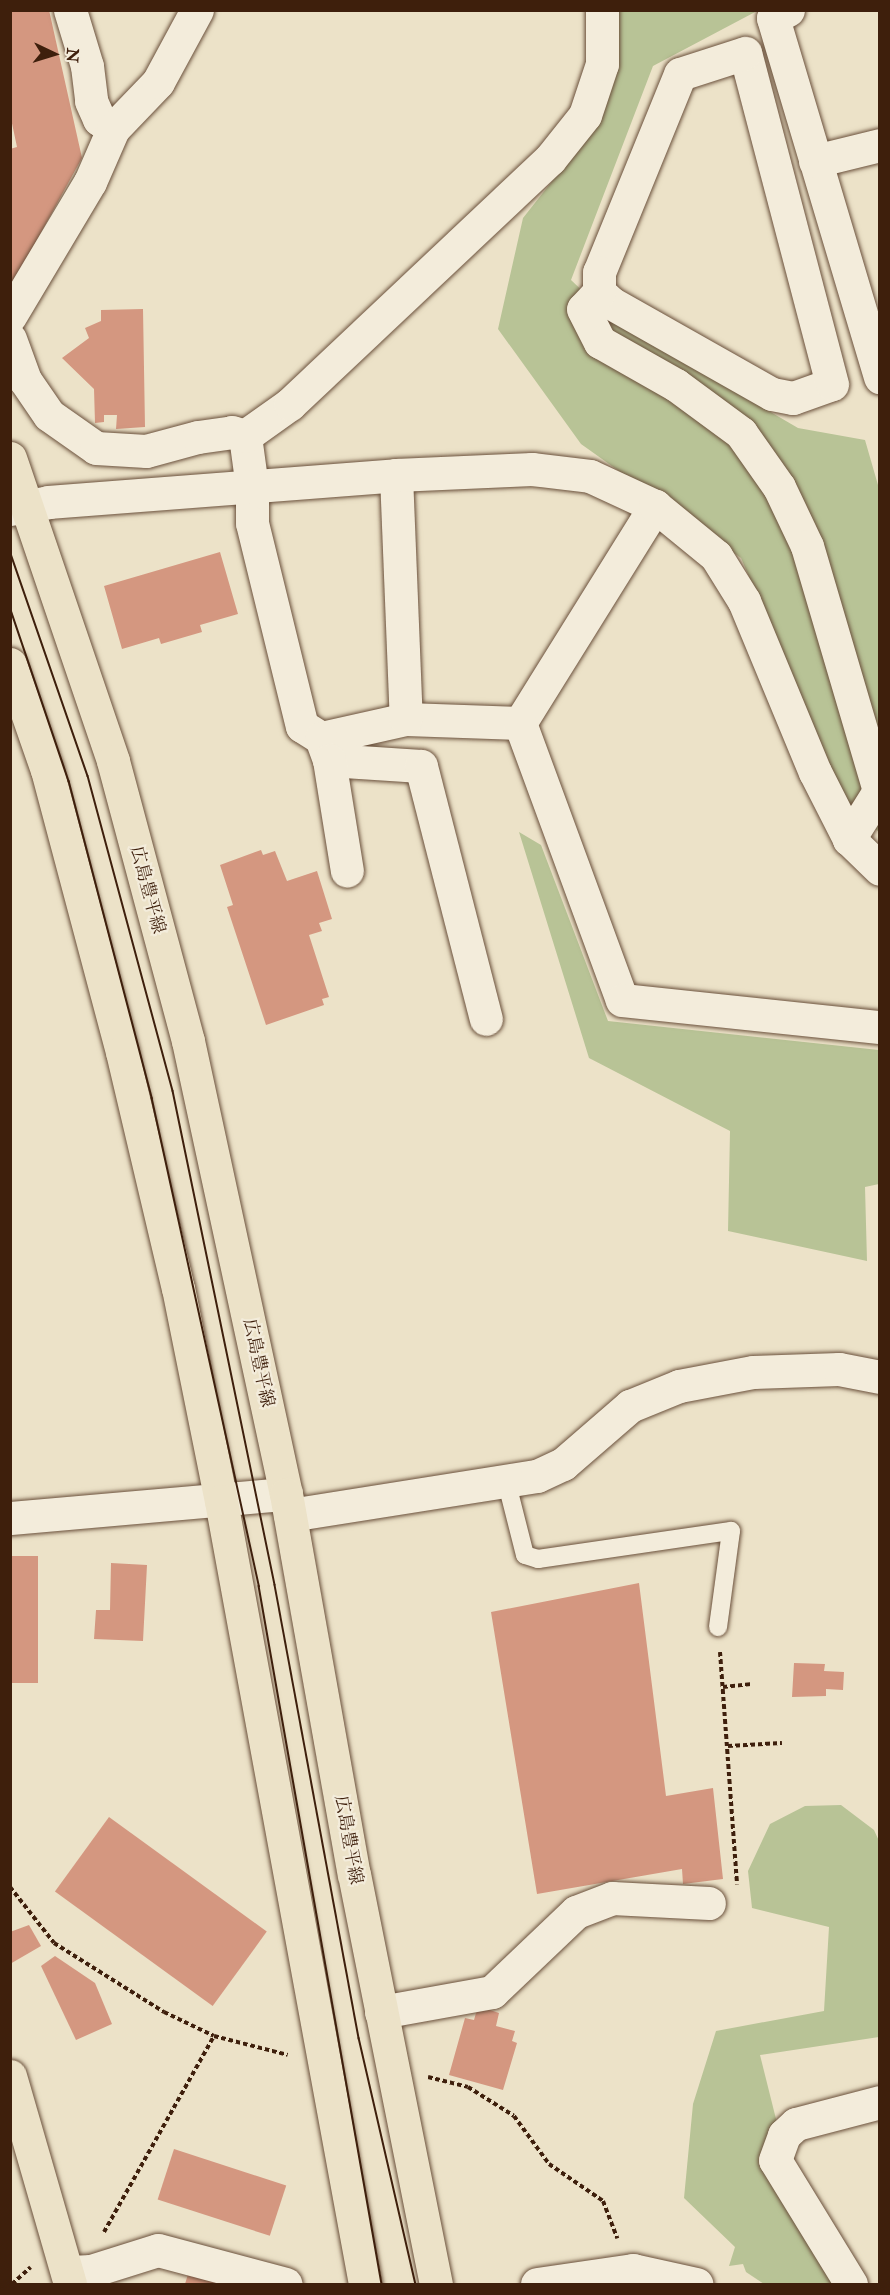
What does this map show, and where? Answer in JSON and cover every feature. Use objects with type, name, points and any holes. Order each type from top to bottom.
[{"type":"main road","name":"広島豊平線","points":[[10,458],[20,508],[113,761],[188,1041],[288,1504],[381,2012],[436,2284]]},
{"type":"main road","points":[[10,664],[47,770],[122,1052],[178,1288],[221,1501],[365,2284]]},
{"type":"main road","points":[[10,2076],[70,2278]]},
{"type":"street","points":[[70,10],[87,66],[91,100],[99,119],[113,129]]},
{"type":"street","points":[[10,316],[90,182],[113,129],[158,82],[197,10]]},
{"type":"street","points":[[245,436],[290,404],[550,159],[585,115],[602,64],[602,10]]},
{"type":"street","points":[[788,10],[773,18],[815,161],[874,338],[879,377]]},
{"type":"street","points":[[599,292],[611,303],[772,394],[793,398],[832,384],[745,53],[680,74],[599,273],[599,292],[583,309],[600,342],[676,385],[741,433],[779,487],[807,546],[879,792],[849,839]]},
{"type":"street","points":[[815,161],[879,145]]},
{"type":"street","points":[[10,339],[25,380],[49,415],[96,448],[146,451],[198,437],[232,432],[245,436]]},
{"type":"street","points":[[245,436],[252,487],[252,524],[302,726],[325,749],[347,871]]},
{"type":"street","points":[[20,508],[396,475],[532,469],[590,476],[655,506],[716,556],[744,602],[815,772],[849,839],[879,869]]},
{"type":"street","points":[[396,475],[406,719]]},
{"type":"street","points":[[520,723],[655,506]]},
{"type":"street","points":[[325,749],[406,719],[520,723]]},
{"type":"street","points":[[520,723],[622,1000],[879,1027]]},
{"type":"street","points":[[325,749],[421,766],[486,1019]]},
{"type":"street","points":[[10,1518],[221,1501],[288,1504],[537,1476],[563,1464],[630,1406],[679,1386],[753,1372],[839,1369],[879,1377]]},
{"type":"street","points":[[381,2012],[492,1992],[576,1912],[612,1898],[709,1903]]},
{"type":"street","points":[[851,2284],[775,2160],[784,2135],[796,2124],[879,2102]]},
{"type":"street","points":[[70,2278],[158,2250],[286,2284]]},
{"type":"street","points":[[537,2284],[629,2266],[696,2284]]},
{"type":"lane","points":[[506,1479],[525,1554],[538,1559],[731,1531],[718,1627]]},
{"type":"path","points":[[718,1627],[736,1868]]},
{"type":"path","points":[[723,1687],[753,1684]]},
{"type":"path","points":[[728,1746],[782,1743]]},
{"type":"path","points":[[10,1887],[54,1943],[164,2012],[214,2036],[294,2056]]},
{"type":"path","points":[[101,2237],[214,2036]]},
{"type":"path","points":[[421,2075],[468,2087],[514,2115],[549,2164],[603,2201],[629,2266]]},
{"type":"path","points":[[12,2284],[34,2263]]},
{"type":"green space","points":[[618,11],[757,11],[653,66],[571,280],[613,320],[798,428],[865,440],[880,492],[879,832],[848,806],[741,558],[581,444],[498,329],[523,218],[599,122]]},
{"type":"green space","points":[[519,832],[541,845],[608,1021],[879,1050],[879,1184],[865,1187],[867,1261],[728,1231],[730,1131],[589,1058]]},
{"type":"green space","points":[[841,1805],[874,1830],[879,1841],[879,2037],[760,2055],[778,2127],[838,2284],[764,2284],[746,2272],[743,2264],[729,2266],[735,2247],[684,2198],[693,2104],[716,2031],[824,2011],[829,1927],[752,1908],[748,1871],[770,1824],[805,1806]]},
{"type":"building","points":[[10,10],[49,10],[82,158],[10,289],[10,149],[17,147],[10,114]]},
{"type":"building","points":[[143,309],[145,427],[116,429],[117,415],[104,415],[104,422],[95,423],[94,389],[62,358],[89,338],[85,328],[101,321],[101,310]]},
{"type":"building","points":[[220,552],[238,614],[200,625],[202,632],[161,644],[159,638],[122,649],[104,586]]},
{"type":"building","points":[[261,850],[263,855],[275,851],[287,881],[317,871],[332,919],[319,923],[322,931],[309,935],[329,997],[322,999],[324,1005],[266,1025],[227,907],[233,905],[220,865]]},
{"type":"building","points":[[10,1556],[38,1556],[38,1683],[10,1683]]},
{"type":"building","points":[[111,1563],[147,1565],[143,1641],[94,1639],[96,1610],[110,1610]]},
{"type":"building","points":[[639,1583],[666,1796],[713,1788],[723,1879],[683,1884],[682,1869],[537,1894],[491,1612]]},
{"type":"building","points":[[794,1663],[825,1664],[824,1671],[844,1672],[843,1690],[826,1689],[826,1696],[792,1697]]},
{"type":"building","points":[[109,1817],[267,1932],[213,2006],[55,1891]]},
{"type":"building","points":[[29,1925],[41,1946],[10,1964],[10,1932]]},
{"type":"building","points":[[55,1956],[95,1983],[112,2024],[76,2040],[41,1966]]},
{"type":"building","points":[[478,2006],[499,2013],[496,2026],[515,2031],[512,2041],[517,2043],[503,2090],[449,2075],[465,2018],[474,2020]]},
{"type":"building","points":[[174,2149],[286,2185],[270,2236],[158,2199]]},
{"type":"building","points":[[189,2271],[230,2284],[185,2284]]},
{"type":"tram line","points":[[10,551],[88,776],[173,1091],[275,1585],[359,2038],[416,2284]]},
{"type":"tram line","points":[[10,607],[69,781],[152,1098],[259,1586],[382,2284]]}]
